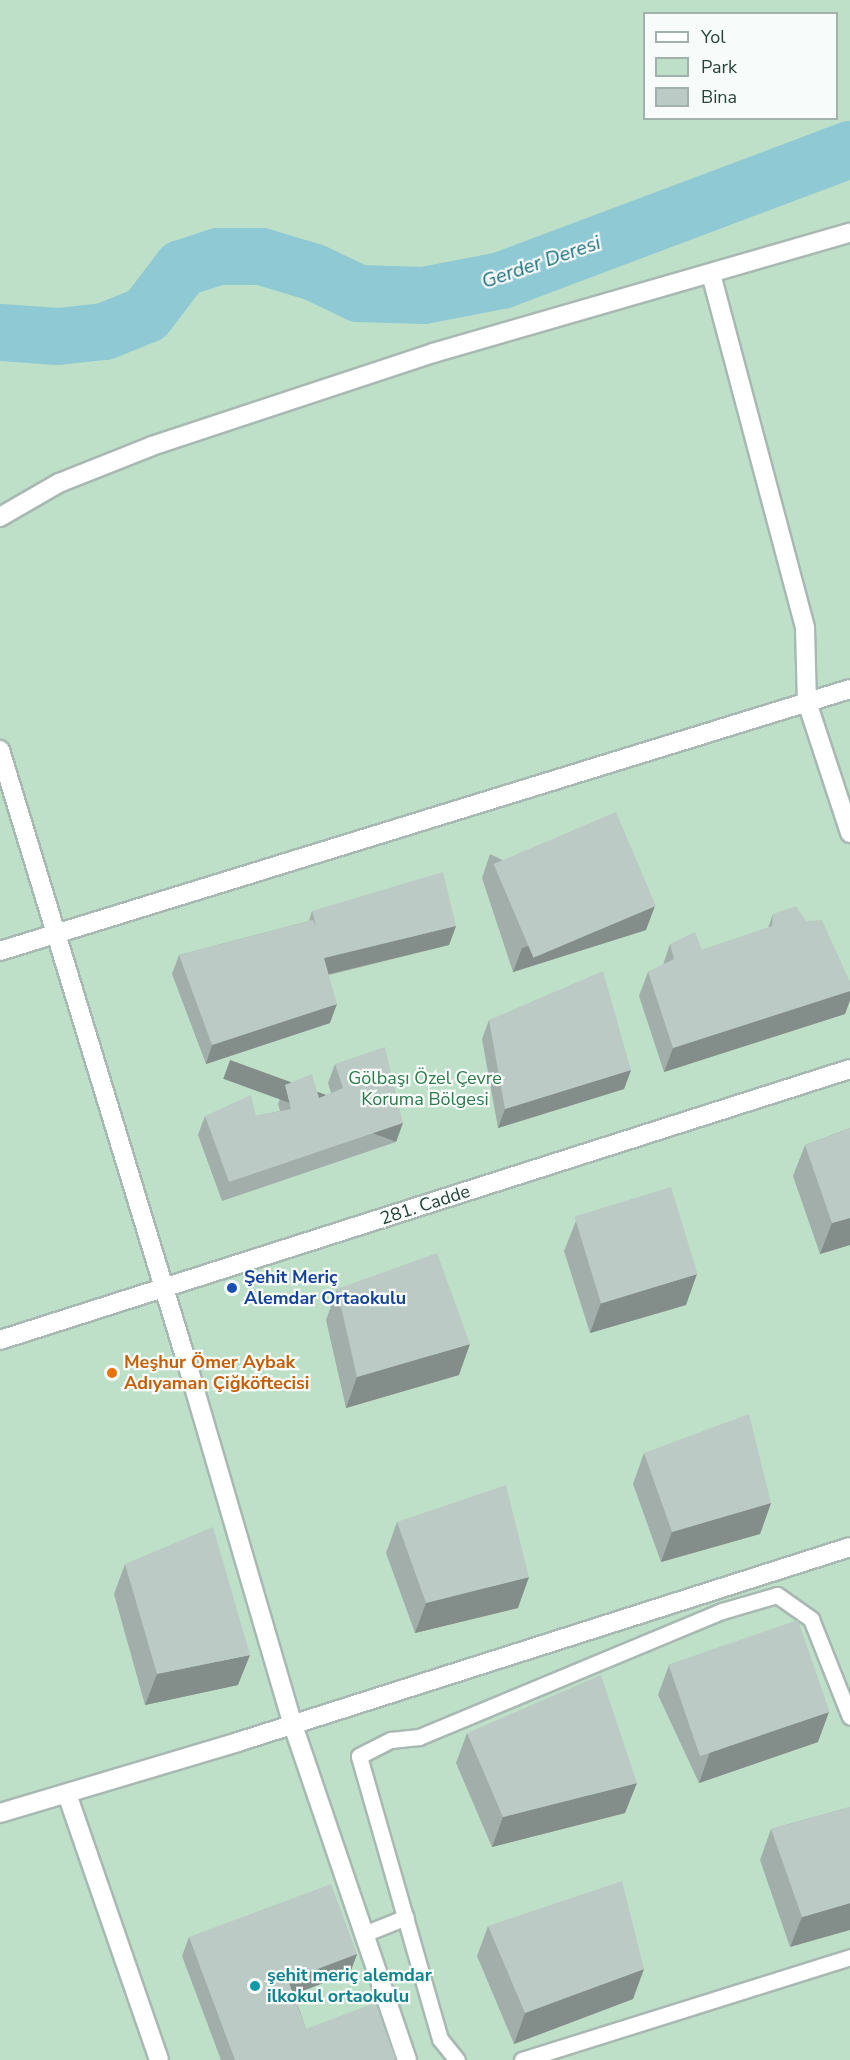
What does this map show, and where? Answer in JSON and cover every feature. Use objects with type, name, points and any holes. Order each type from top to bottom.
[{"type":"street","points":[[0,517],[59,483],[152,446],[433,353],[850,233]]},
{"type":"street","points":[[711,274],[805,628],[807,702],[850,833]]},
{"type":"street","points":[[0,951],[850,689]]},
{"type":"street","points":[[0,750],[293,1725],[407,2060]]},
{"type":"street","name":"281. Cadde","points":[[0,1340],[850,1069]]},
{"type":"street","points":[[0,1814],[293,1725],[850,1547]]},
{"type":"street","points":[[67,1794],[159,2060]]},
{"type":"lane","points":[[457,2060],[440,2039],[359,1756],[391,1740],[419,1737],[722,1611],[777,1595],[811,1619],[850,1717]]},
{"type":"lane","points":[[364,1934],[406,1917]]},
{"type":"lane","points":[[522,2060],[850,1957]]},
{"type":"green space","name":"Gölbaşı Özel Çevre Koruma Bölgesi","points":[[0,0],[850,0],[850,2060],[0,2060]]},
{"type":"building","points":[[616,812],[656,906],[533,958],[494,864]]},
{"type":"building","points":[[443,872],[456,926],[324,958],[337,1004],[212,1045],[179,955],[313,920],[316,926],[312,911]]},
{"type":"building","points":[[796,906],[806,921],[822,920],[850,982],[850,991],[673,1048],[648,972],[674,959],[670,944],[695,932],[702,950],[772,926],[773,914]]},
{"type":"building","points":[[603,971],[631,1070],[505,1109],[489,1020]]},
{"type":"building","points":[[385,1047],[403,1123],[229,1182],[205,1116],[251,1095],[256,1116],[291,1109],[285,1085],[312,1074],[319,1098],[343,1088],[335,1064]]},
{"type":"building","points":[[850,1128],[850,1218],[832,1223],[805,1145]]},
{"type":"building","points":[[671,1187],[698,1274],[601,1304],[574,1217]]},
{"type":"building","points":[[437,1253],[470,1344],[357,1377],[337,1289]]},
{"type":"building","points":[[749,1414],[771,1503],[672,1532],[644,1453]]},
{"type":"building","points":[[506,1485],[529,1577],[426,1603],[397,1522]]},
{"type":"building","points":[[213,1527],[250,1655],[157,1674],[125,1564]]},
{"type":"building","points":[[798,1620],[830,1712],[700,1756],[668,1665]]},
{"type":"building","points":[[601,1675],[637,1783],[503,1817],[467,1733]]},
{"type":"building","points":[[850,1807],[850,1903],[802,1917],[771,1829]]},
{"type":"building","points":[[622,1881],[644,1969],[525,2013],[488,1926]]},
{"type":"building","name":"şehit meriç alemdar ilkokul ortaokulu","points":[[331,1884],[357,1954],[288,1980],[306,2029],[375,2003],[396,2060],[235,2060],[189,1937]]},
{"type":"waterway","name":"Gerder Deresi","points":[[0,332],[57,336],[104,331],[146,314],[181,268],[218,256],[261,256],[314,272],[358,293],[423,295],[501,280],[850,149]]},
{"type":"place","name":"Şehit Meriç Alemdar Ortaokulu","points":[[232,1288]]},
{"type":"place","name":"Meşhur Ömer Aybak Adıyaman Çiğköftecisi","points":[[112,1373]]},
{"type":"place","name":"şehit meriç alemdar ilkokul ortaokulu","points":[[255,1986]]}]
